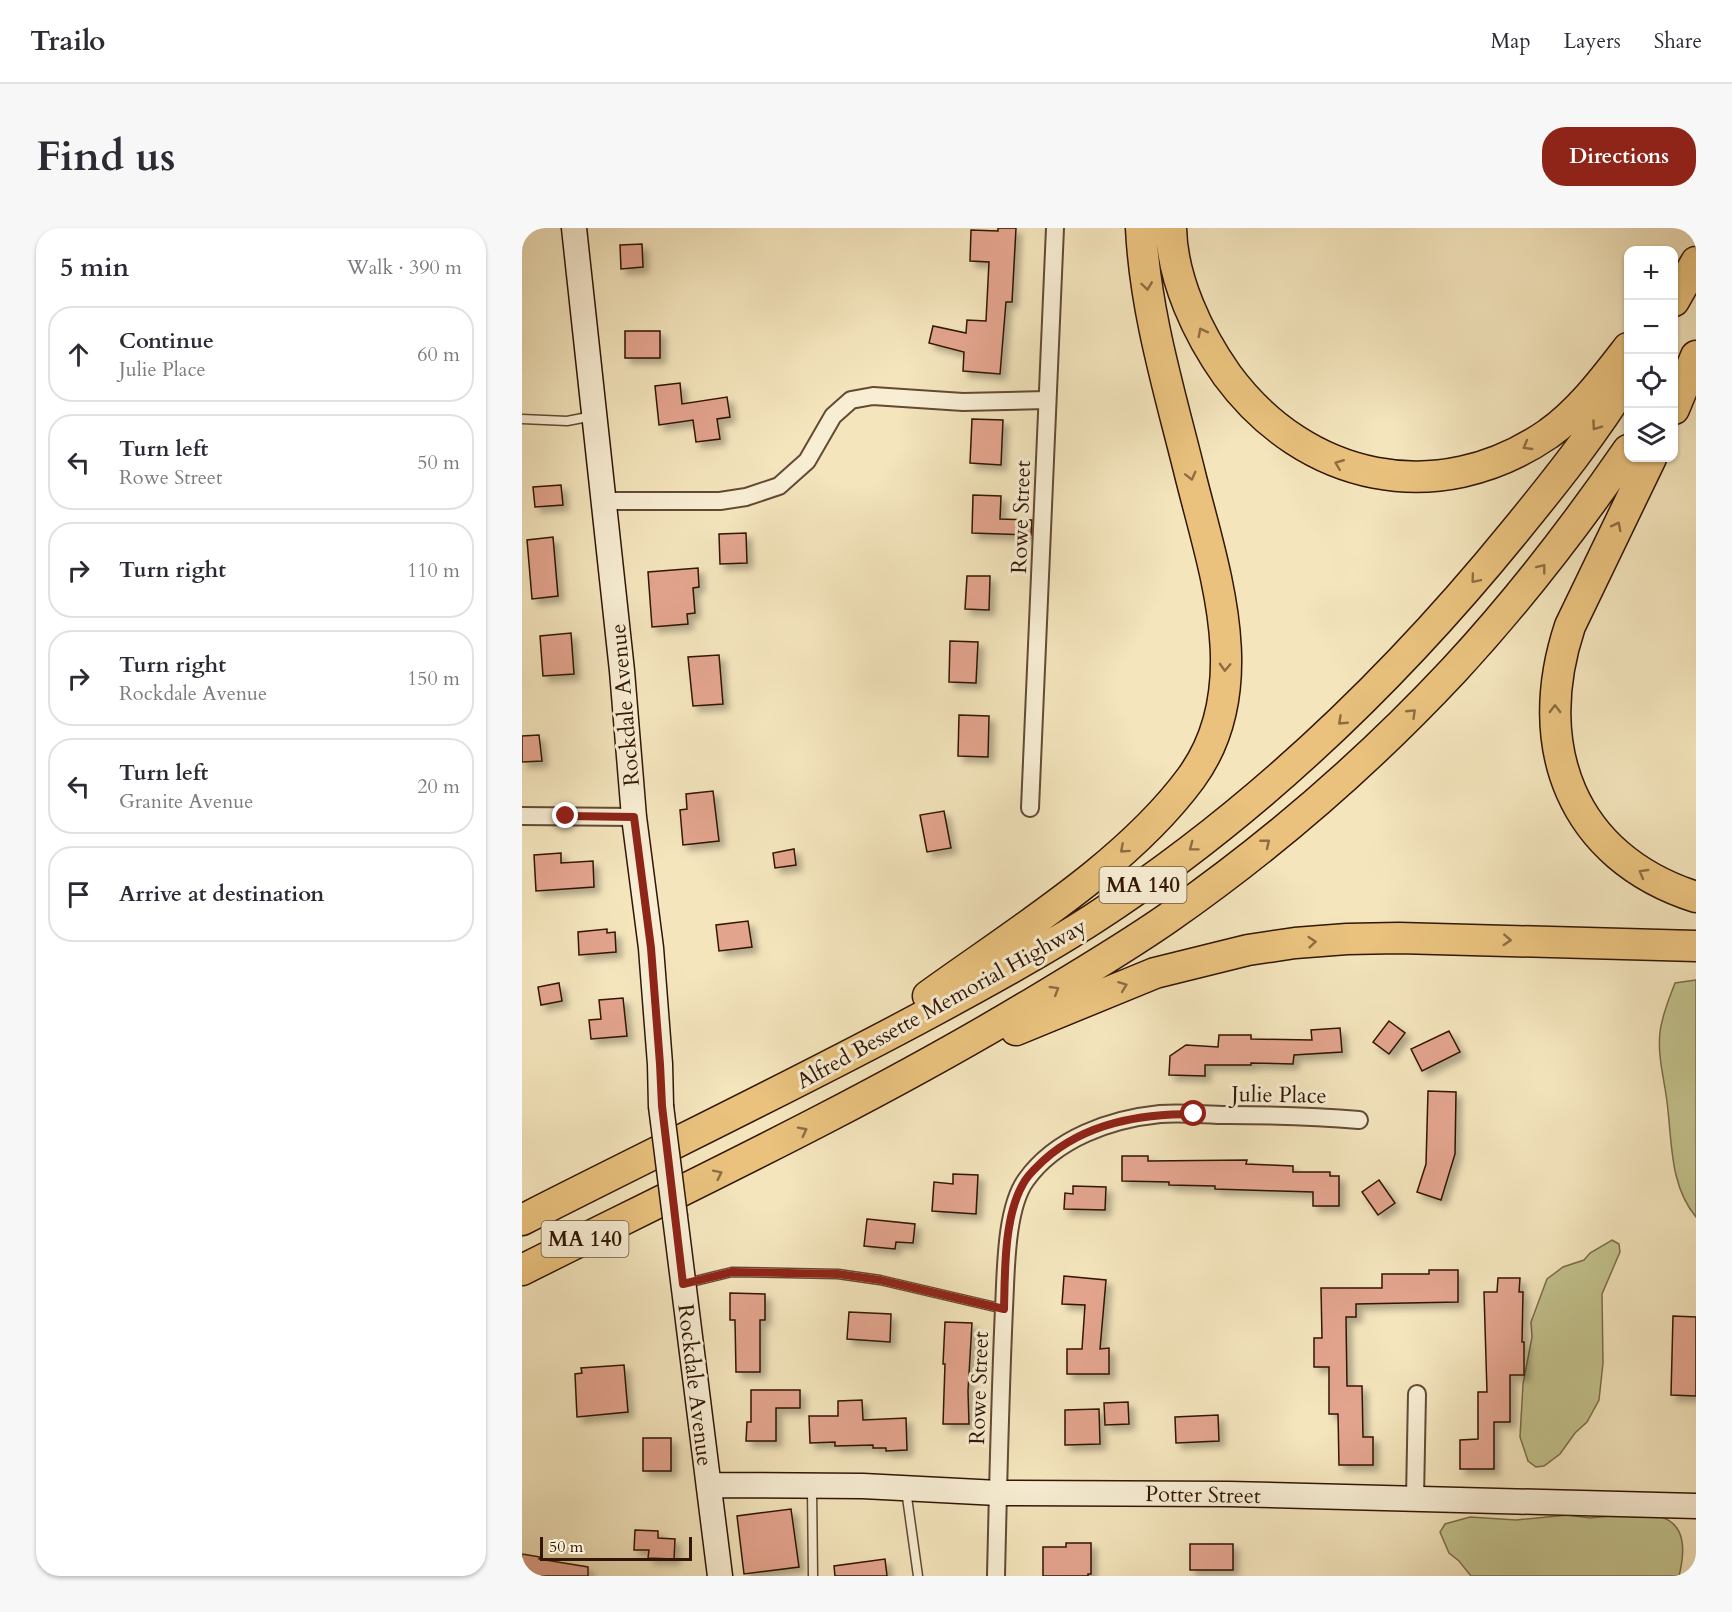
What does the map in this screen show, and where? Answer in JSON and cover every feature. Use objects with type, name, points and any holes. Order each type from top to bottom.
[{"type":"highway","points":[[836,1062],[1111,861],[1147,828],[1178,794],[1203,760],[1211,740],[1223,699],[1226,674],[1224,623],[1219,587],[1155,336],[1145,273],[1141,228]]},
{"type":"highway","points":[[1171,228],[1176,265],[1190,307],[1216,360],[1264,417],[1290,437],[1318,454],[1347,467],[1378,475],[1399,477],[1442,476],[1479,468],[1515,453],[1548,434],[1582,405],[1624,354]]},
{"type":"highway","points":[[1678,284],[1696,260]]},
{"type":"highway","points":[[1675,300],[1696,260]]},
{"type":"highway","points":[[1678,378],[1696,349]]},
{"type":"highway","points":[[1674,408],[1696,356]]},
{"type":"highway","name":"Alfred Bessette Memorial Highway","points":[[522,1220],[836,1062],[991,980],[1094,919],[1202,841],[1297,761],[1381,683],[1466,590],[1575,454],[1624,385]]},
{"type":"highway","name":"Alfred Bessette Memorial Highway","points":[[522,1270],[751,1158],[914,1072],[1101,963],[1168,918],[1245,860],[1333,786],[1424,702],[1485,636],[1564,539],[1624,457]]},
{"type":"highway","points":[[1649,462],[1600,560],[1563,646],[1557,678],[1555,718],[1557,741],[1569,786],[1581,811],[1597,834],[1616,854],[1638,871],[1696,897]]},
{"type":"highway","points":[[914,1072],[1155,974],[1248,950],[1295,943],[1399,938],[1696,946]]},
{"type":"main road","name":"Rockdale Avenue","points":[[574,228],[622,671],[634,817],[651,948],[662,1106],[720,1576]]},
{"type":"main road","name":"Potter Street","points":[[709,1485],[905,1488],[998,1493],[1229,1494],[1696,1506]]},
{"type":"street","name":"Rowe Street","points":[[1030,808],[1055,228]]},
{"type":"street","points":[[603,501],[720,501],[746,497],[779,486],[807,461],[832,416],[851,400],[873,396],[963,402],[1046,400]]},
{"type":"street","points":[[522,816],[634,817]]},
{"type":"street","name":"Julie Place","points":[[1033,1170],[1052,1153],[1088,1132],[1132,1118],[1162,1114],[1290,1115],[1359,1120]]},
{"type":"street","name":"Rowe Street","points":[[996,1576],[1006,1256],[1018,1196],[1033,1170]]},
{"type":"street","points":[[1415,1498],[1417,1394]]},
{"type":"lane","points":[[522,419],[567,421],[595,415]]},
{"type":"lane","points":[[683,1284],[732,1272],[838,1274],[880,1280],[1004,1309]]},
{"type":"lane","points":[[812,1486],[813,1576]]},
{"type":"lane","points":[[905,1488],[918,1576]]},
{"type":"green space","points":[[1696,980],[1696,1217],[1682,1193],[1674,1166],[1659,1042],[1662,1019],[1675,983]]},
{"type":"green space","points":[[1612,1240],[1619,1244],[1620,1252],[1602,1294],[1603,1363],[1599,1400],[1587,1422],[1575,1433],[1560,1454],[1544,1466],[1536,1467],[1528,1461],[1520,1437],[1523,1384],[1532,1337],[1531,1322],[1547,1279],[1563,1267],[1584,1260],[1590,1253]]},
{"type":"green space","points":[[1638,1514],[1665,1518],[1679,1531],[1683,1551],[1679,1576],[1471,1576],[1449,1553],[1440,1532],[1445,1524],[1470,1517],[1516,1520],[1568,1515],[1590,1518],[1621,1515],[1637,1517]]},
{"type":"building","points":[[998,228],[1016,228],[1012,302],[1006,302],[1000,374],[963,371],[964,352],[929,343],[933,326],[966,333],[967,320],[986,321],[989,262],[970,261],[971,230],[998,231]]},
{"type":"building","points":[[642,244],[643,267],[621,269],[620,245]]},
{"type":"building","points":[[625,331],[660,331],[660,358],[625,358]]},
{"type":"building","points":[[680,383],[682,404],[727,397],[730,417],[717,419],[720,439],[696,442],[693,420],[659,425],[655,386]]},
{"type":"building","points":[[972,419],[1003,420],[1001,465],[970,463]]},
{"type":"building","points":[[561,485],[563,505],[535,507],[533,487]]},
{"type":"building","points":[[973,495],[1001,496],[1000,519],[1032,520],[1031,535],[972,533]]},
{"type":"building","points":[[746,533],[747,563],[720,564],[719,534]]},
{"type":"building","points":[[553,537],[558,596],[532,599],[527,540]]},
{"type":"building","points":[[698,568],[699,587],[693,588],[695,613],[687,614],[688,624],[652,627],[648,572]]},
{"type":"building","points":[[967,576],[990,576],[989,610],[965,609]]},
{"type":"building","points":[[571,633],[574,674],[543,676],[540,636]]},
{"type":"building","points":[[950,641],[978,642],[976,683],[949,682]]},
{"type":"building","points":[[719,655],[723,704],[693,706],[688,657]]},
{"type":"building","points":[[959,715],[989,716],[988,757],[958,756]]},
{"type":"building","points":[[539,735],[542,761],[522,762],[522,736]]},
{"type":"building","points":[[713,791],[719,841],[683,845],[680,810],[687,809],[686,794]]},
{"type":"building","points":[[944,811],[951,848],[927,852],[920,815]]},
{"type":"building","points":[[794,849],[796,865],[775,868],[773,853]]},
{"type":"building","points":[[561,853],[561,863],[593,861],[594,887],[536,891],[534,855]]},
{"type":"building","points":[[748,921],[752,947],[719,951],[716,925]]},
{"type":"building","points":[[607,929],[607,933],[615,932],[616,952],[579,955],[578,932]]},
{"type":"building","points":[[559,983],[562,1001],[541,1005],[538,987]]},
{"type":"building","points":[[623,998],[627,1036],[591,1039],[589,1020],[601,1019],[599,1000]]},
{"type":"building","points":[[1389,1021],[1405,1033],[1389,1054],[1373,1042]]},
{"type":"building","points":[[1340,1028],[1342,1052],[1294,1055],[1293,1064],[1205,1065],[1205,1076],[1169,1075],[1170,1056],[1186,1045],[1218,1047],[1219,1035],[1251,1035],[1251,1039],[1312,1040],[1311,1030]]},
{"type":"building","points":[[1449,1031],[1460,1052],[1422,1071],[1411,1049]]},
{"type":"building","points":[[1428,1091],[1456,1092],[1455,1154],[1441,1200],[1417,1192],[1426,1164]]},
{"type":"building","points":[[1122,1156],[1148,1156],[1148,1161],[1247,1160],[1246,1164],[1293,1166],[1293,1172],[1330,1172],[1330,1176],[1339,1176],[1339,1206],[1313,1206],[1313,1192],[1215,1189],[1215,1186],[1169,1185],[1169,1182],[1122,1181]]},
{"type":"building","points":[[953,1174],[978,1175],[976,1214],[932,1211],[934,1182],[953,1184]]},
{"type":"building","points":[[1379,1180],[1395,1203],[1378,1215],[1362,1192]]},
{"type":"building","points":[[1073,1186],[1106,1187],[1105,1210],[1064,1209],[1065,1193],[1073,1194]]},
{"type":"building","points":[[867,1219],[915,1224],[913,1243],[896,1242],[895,1249],[864,1246]]},
{"type":"building","points":[[1429,1270],[1458,1270],[1458,1302],[1356,1304],[1356,1317],[1346,1317],[1347,1386],[1362,1386],[1363,1437],[1373,1437],[1373,1465],[1339,1465],[1338,1414],[1329,1414],[1329,1367],[1314,1367],[1314,1338],[1322,1338],[1321,1288],[1382,1288],[1382,1274],[1429,1274]]},
{"type":"building","points":[[1064,1276],[1106,1280],[1100,1349],[1109,1348],[1109,1374],[1067,1374],[1067,1349],[1082,1349],[1085,1305],[1062,1304]]},
{"type":"building","points":[[1498,1278],[1520,1278],[1519,1292],[1523,1292],[1524,1375],[1510,1375],[1510,1422],[1494,1422],[1494,1469],[1460,1469],[1460,1440],[1478,1439],[1478,1392],[1487,1392],[1484,1292],[1497,1292]]},
{"type":"building","points":[[730,1293],[765,1294],[765,1320],[760,1320],[760,1372],[736,1372],[735,1320],[730,1320]]},
{"type":"building","points":[[849,1312],[891,1314],[890,1342],[847,1339]]},
{"type":"building","points":[[1673,1316],[1696,1317],[1696,1396],[1671,1395]]},
{"type":"building","points":[[945,1322],[972,1323],[968,1391],[969,1424],[943,1424]]},
{"type":"building","points":[[624,1365],[628,1412],[577,1417],[575,1374],[582,1373],[581,1368]]},
{"type":"building","points":[[751,1390],[800,1390],[800,1408],[776,1408],[776,1441],[746,1441],[747,1422],[751,1422]]},
{"type":"building","points":[[862,1400],[863,1420],[906,1418],[907,1450],[886,1451],[886,1448],[873,1448],[873,1445],[835,1446],[835,1442],[810,1443],[809,1416],[838,1416],[838,1401]]},
{"type":"building","points":[[1128,1402],[1129,1424],[1105,1425],[1104,1403]]},
{"type":"building","points":[[1099,1409],[1100,1444],[1065,1445],[1065,1410]]},
{"type":"building","points":[[1218,1415],[1219,1441],[1176,1443],[1175,1417]]},
{"type":"building","points":[[643,1438],[671,1438],[671,1471],[643,1471]]},
{"type":"building","points":[[791,1509],[799,1567],[744,1574],[737,1516]]},
{"type":"building","points":[[635,1530],[658,1531],[658,1538],[675,1539],[674,1559],[648,1558],[649,1550],[634,1550]]},
{"type":"building","points":[[1066,1543],[1091,1543],[1091,1574],[1088,1576],[1043,1576],[1043,1547],[1066,1547]]},
{"type":"building","points":[[1190,1544],[1233,1544],[1233,1570],[1190,1570]]},
{"type":"building","points":[[522,1554],[588,1567],[588,1576],[522,1576]]},
{"type":"building","points":[[885,1559],[887,1576],[835,1576],[834,1566]]},
{"type":"route","points":[[566,816],[634,817],[651,948],[662,1106],[683,1284],[732,1272],[838,1274],[880,1280],[1004,1309],[1006,1256],[1011,1226],[1018,1196],[1033,1170],[1069,1142],[1110,1124],[1162,1114],[1194,1114]]}]
